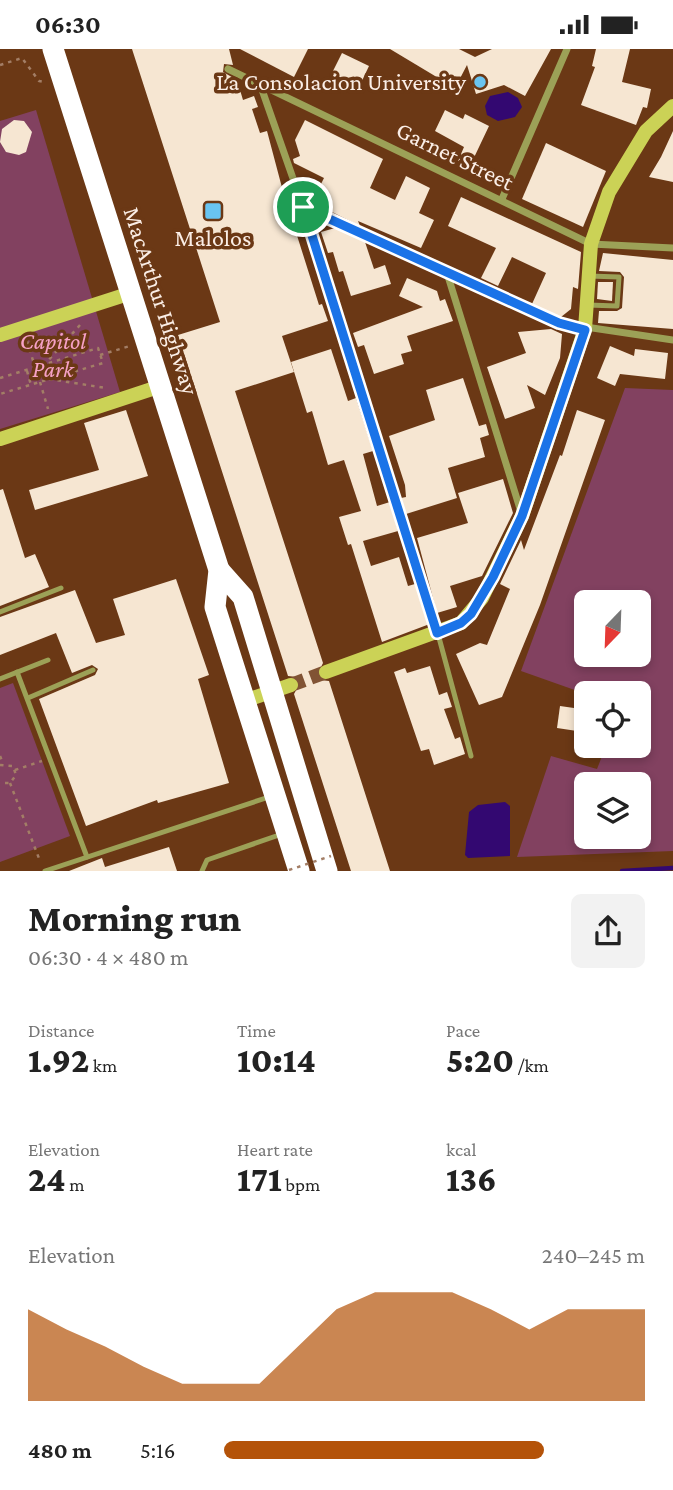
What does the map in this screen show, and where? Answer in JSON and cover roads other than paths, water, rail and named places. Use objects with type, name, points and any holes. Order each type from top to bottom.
[{"type":"highway","name":"MacArthur Highway","points":[[53,49],[219,570],[215,607],[299,870]]},
{"type":"highway","name":"MacArthur Highway","points":[[219,570],[243,597],[281,689],[329,863]]},
{"type":"main road","points":[[326,672],[437,633],[461,623],[471,614],[493,577],[522,516],[585,330],[591,244],[616,176],[652,124],[673,106]]},
{"type":"main road","points":[[0,335],[131,293]]},
{"type":"main road","points":[[0,439],[161,386]]},
{"type":"main road","points":[[244,701],[281,689]]},
{"type":"street","points":[[502,199],[567,49]]},
{"type":"street","name":"Garnet Street","points":[[228,69],[591,244],[673,248]]},
{"type":"street","points":[[260,84],[303,207],[437,633]]},
{"type":"street","points":[[303,207],[559,323],[585,330],[673,340]]},
{"type":"street","points":[[447,273],[522,516]]},
{"type":"lane","points":[[587,305],[617,306],[619,277],[589,276]]},
{"type":"lane","points":[[0,612],[61,588]]},
{"type":"lane","points":[[437,633],[471,756]]},
{"type":"lane","points":[[0,678],[48,660]]},
{"type":"lane","points":[[27,698],[93,670]]},
{"type":"lane","points":[[17,672],[87,857]]},
{"type":"lane","points":[[45,870],[274,795]]},
{"type":"lane","points":[[202,870],[207,860],[288,833]]},
{"type":"waterway","points":[[622,871],[673,868]]},
{"type":"tunnel","points":[[291,685],[326,672]]},
{"type":"place","name":"La Consolacion University","points":[[480,82]]},
{"type":"place","name":"Malolos","points":[[213,211]]},
{"type":"park label","name":"Capitol Park","points":[[53,355]]}]
